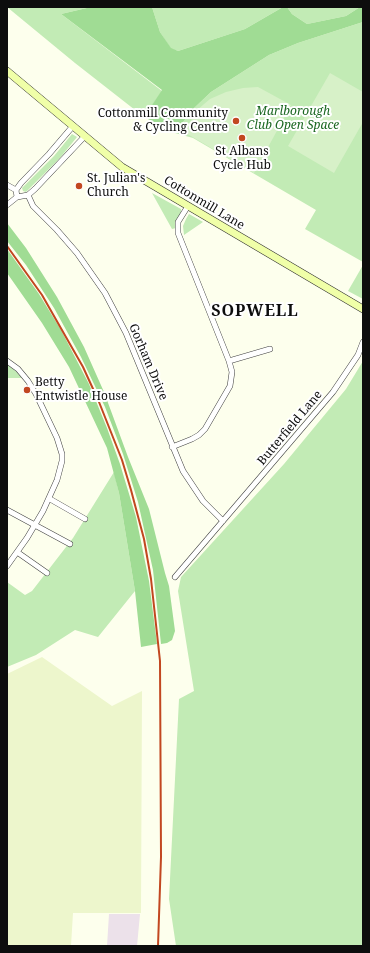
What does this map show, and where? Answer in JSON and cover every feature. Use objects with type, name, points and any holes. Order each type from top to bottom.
[{"type":"street","name":"Cottonmill Lane","points":[[7,71],[122,167],[363,309]]},
{"type":"street","points":[[16,190],[72,126]]},
{"type":"street","points":[[7,205],[17,197],[28,195],[35,190],[85,136]]},
{"type":"street","points":[[7,185],[16,190]]},
{"type":"street","points":[[16,190],[17,197]]},
{"type":"street","name":"Gorham Drive","points":[[28,195],[32,204],[78,253],[105,293],[126,333],[183,471],[203,501],[223,521]]},
{"type":"street","points":[[172,447],[192,439],[205,429],[230,386],[232,372],[178,232],[178,222],[188,206]]},
{"type":"street","name":"Butterfield Lane","points":[[175,577],[333,392],[358,355],[363,342]]},
{"type":"street","points":[[229,361],[270,349]]},
{"type":"street","points":[[7,361],[18,369],[28,382],[59,442],[62,461],[50,499],[35,525],[7,566]]},
{"type":"street","points":[[50,499],[85,519]]},
{"type":"street","points":[[7,510],[70,544]]},
{"type":"street","points":[[17,552],[47,573]]},
{"type":"shaded area","points":[[109,914],[140,914],[137,946],[107,946]]},
{"type":"green space","points":[[7,7],[91,7],[61,14],[162,91],[144,117]]},
{"type":"green space","points":[[91,7],[152,7],[160,32],[171,48],[178,51],[245,29],[283,7],[287,7],[292,14],[307,24],[346,16],[360,7],[363,7],[363,22],[298,43],[269,55],[211,92],[192,110],[175,133],[144,117],[162,90],[61,14]]},
{"type":"green space","points":[[152,7],[283,7],[245,29],[178,51],[171,49],[160,32]]},
{"type":"green space","points":[[287,7],[360,7],[346,16],[307,24],[292,14]]},
{"type":"green space","name":"Marlborough Club Open Space","points":[[363,22],[363,262],[305,229],[316,210],[193,138],[175,133],[192,110],[211,92],[269,55],[298,43]]},
{"type":"green space","points":[[330,73],[363,92],[363,122],[334,173],[288,146]]},
{"type":"green space","name":"Cottonmill Community & Cycling Centre","points":[[258,87],[291,105],[254,173],[184,132],[197,110],[210,99],[226,92],[243,88]]},
{"type":"green space","points":[[72,134],[77,137],[60,158],[26,192],[23,191],[22,188],[54,156]]},
{"type":"green space","points":[[152,193],[181,209],[176,228],[172,229]]},
{"type":"green space","points":[[189,214],[203,222],[184,235],[183,226]]},
{"type":"green space","points":[[7,223],[26,248],[57,297],[84,347],[104,392],[149,509],[169,586],[175,631],[172,640],[167,643],[161,644],[153,570],[138,502],[123,454],[105,407],[81,357],[54,308],[26,265],[7,241]]},
{"type":"green space","points":[[7,249],[39,294],[61,330],[89,384],[107,428],[120,464],[136,517],[149,581],[157,644],[141,647],[135,591],[119,493],[107,448],[69,367],[42,323],[7,273]]},
{"type":"green space","points":[[363,265],[363,299],[348,291]]},
{"type":"green space","points":[[363,361],[363,946],[176,946],[169,899],[179,699],[194,691],[178,591],[181,577],[284,464],[346,389]]},
{"type":"green space","points":[[7,364],[18,373],[21,378],[7,378]]},
{"type":"green space","points":[[114,472],[119,493],[135,591],[98,637],[75,630],[36,655],[7,667],[7,582],[25,595],[32,591],[73,538]]},
{"type":"green space","points":[[42,657],[112,706],[142,691],[141,913],[73,913],[71,946],[7,946],[7,674]]},
{"type":"railway","points":[[7,246],[42,295],[83,367],[99,402],[122,460],[144,539],[151,579],[160,661],[161,857],[158,946]]},
{"type":"place","name":"Cottonmill Community & Cycling Centre","points":[[236,121]]},
{"type":"place","name":"St Albans Cycle Hub","points":[[242,138]]},
{"type":"place","name":"St. Julian's Church","points":[[79,186]]},
{"type":"place","name":"Betty Entwistle House","points":[[27,390]]},
{"type":"district","name":"SOPWELL","points":[[255,311]]}]
